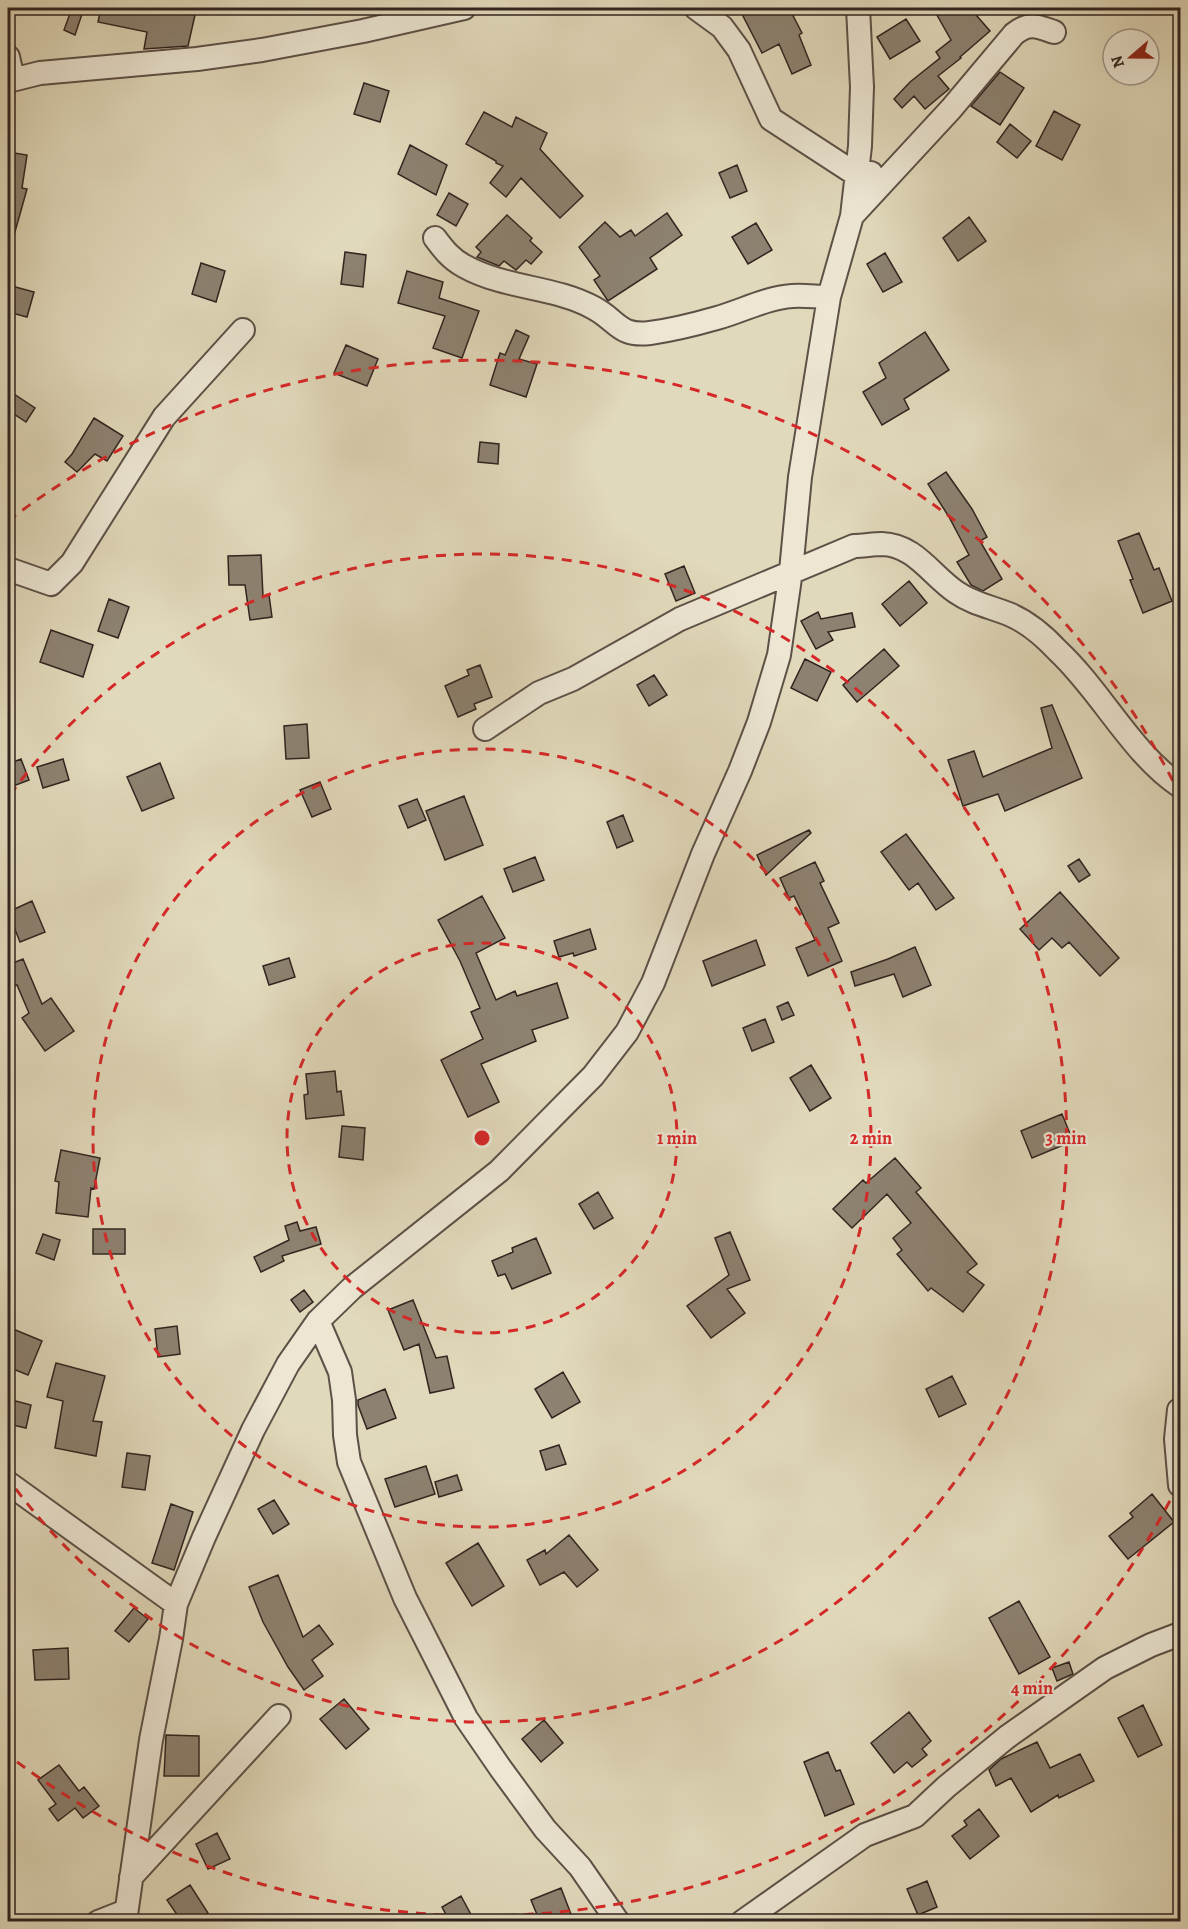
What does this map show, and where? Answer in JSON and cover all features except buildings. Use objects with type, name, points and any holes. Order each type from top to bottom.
[{"type":"street","points":[[8,57],[10,80],[40,73],[197,59],[262,50],[363,31],[464,8]]},
{"type":"street","points":[[696,8],[722,27],[739,51],[771,119],[857,175],[895,170]]},
{"type":"street","points":[[98,1922],[126,1916],[151,1740],[176,1604],[253,1430],[288,1364],[318,1321],[352,1288],[499,1171],[593,1076],[627,1032],[653,983],[703,854],[740,771],[759,722],[779,655],[791,571],[800,477],[828,297],[852,216],[857,175],[862,87],[858,8]]},
{"type":"street","points":[[852,216],[951,109],[1014,34],[1022,27],[1030,26],[1054,32]]},
{"type":"street","points":[[435,238],[447,255],[490,279],[564,295],[595,308],[621,329],[633,334],[651,333],[716,318],[776,299],[792,296],[828,297]]},
{"type":"street","points":[[8,569],[51,584],[72,563],[164,417],[243,330]]},
{"type":"street","points":[[485,729],[539,693],[573,679],[680,619],[854,546],[882,544],[902,548],[922,561],[951,589],[969,601],[1012,615],[1034,629],[1059,651],[1089,684],[1154,763],[1180,786]]},
{"type":"street","points":[[318,1321],[340,1372],[349,1462],[405,1598],[466,1718],[545,1829],[580,1867],[618,1922]]},
{"type":"street","points":[[1179,1410],[1176,1439],[1180,1485]]},
{"type":"street","points":[[8,1483],[176,1604]]},
{"type":"street","points":[[742,1922],[865,1835],[915,1816],[946,1787],[1007,1737],[1106,1668],[1151,1645],[1180,1634]]},
{"type":"street","points":[[131,1877],[279,1716]]}]
